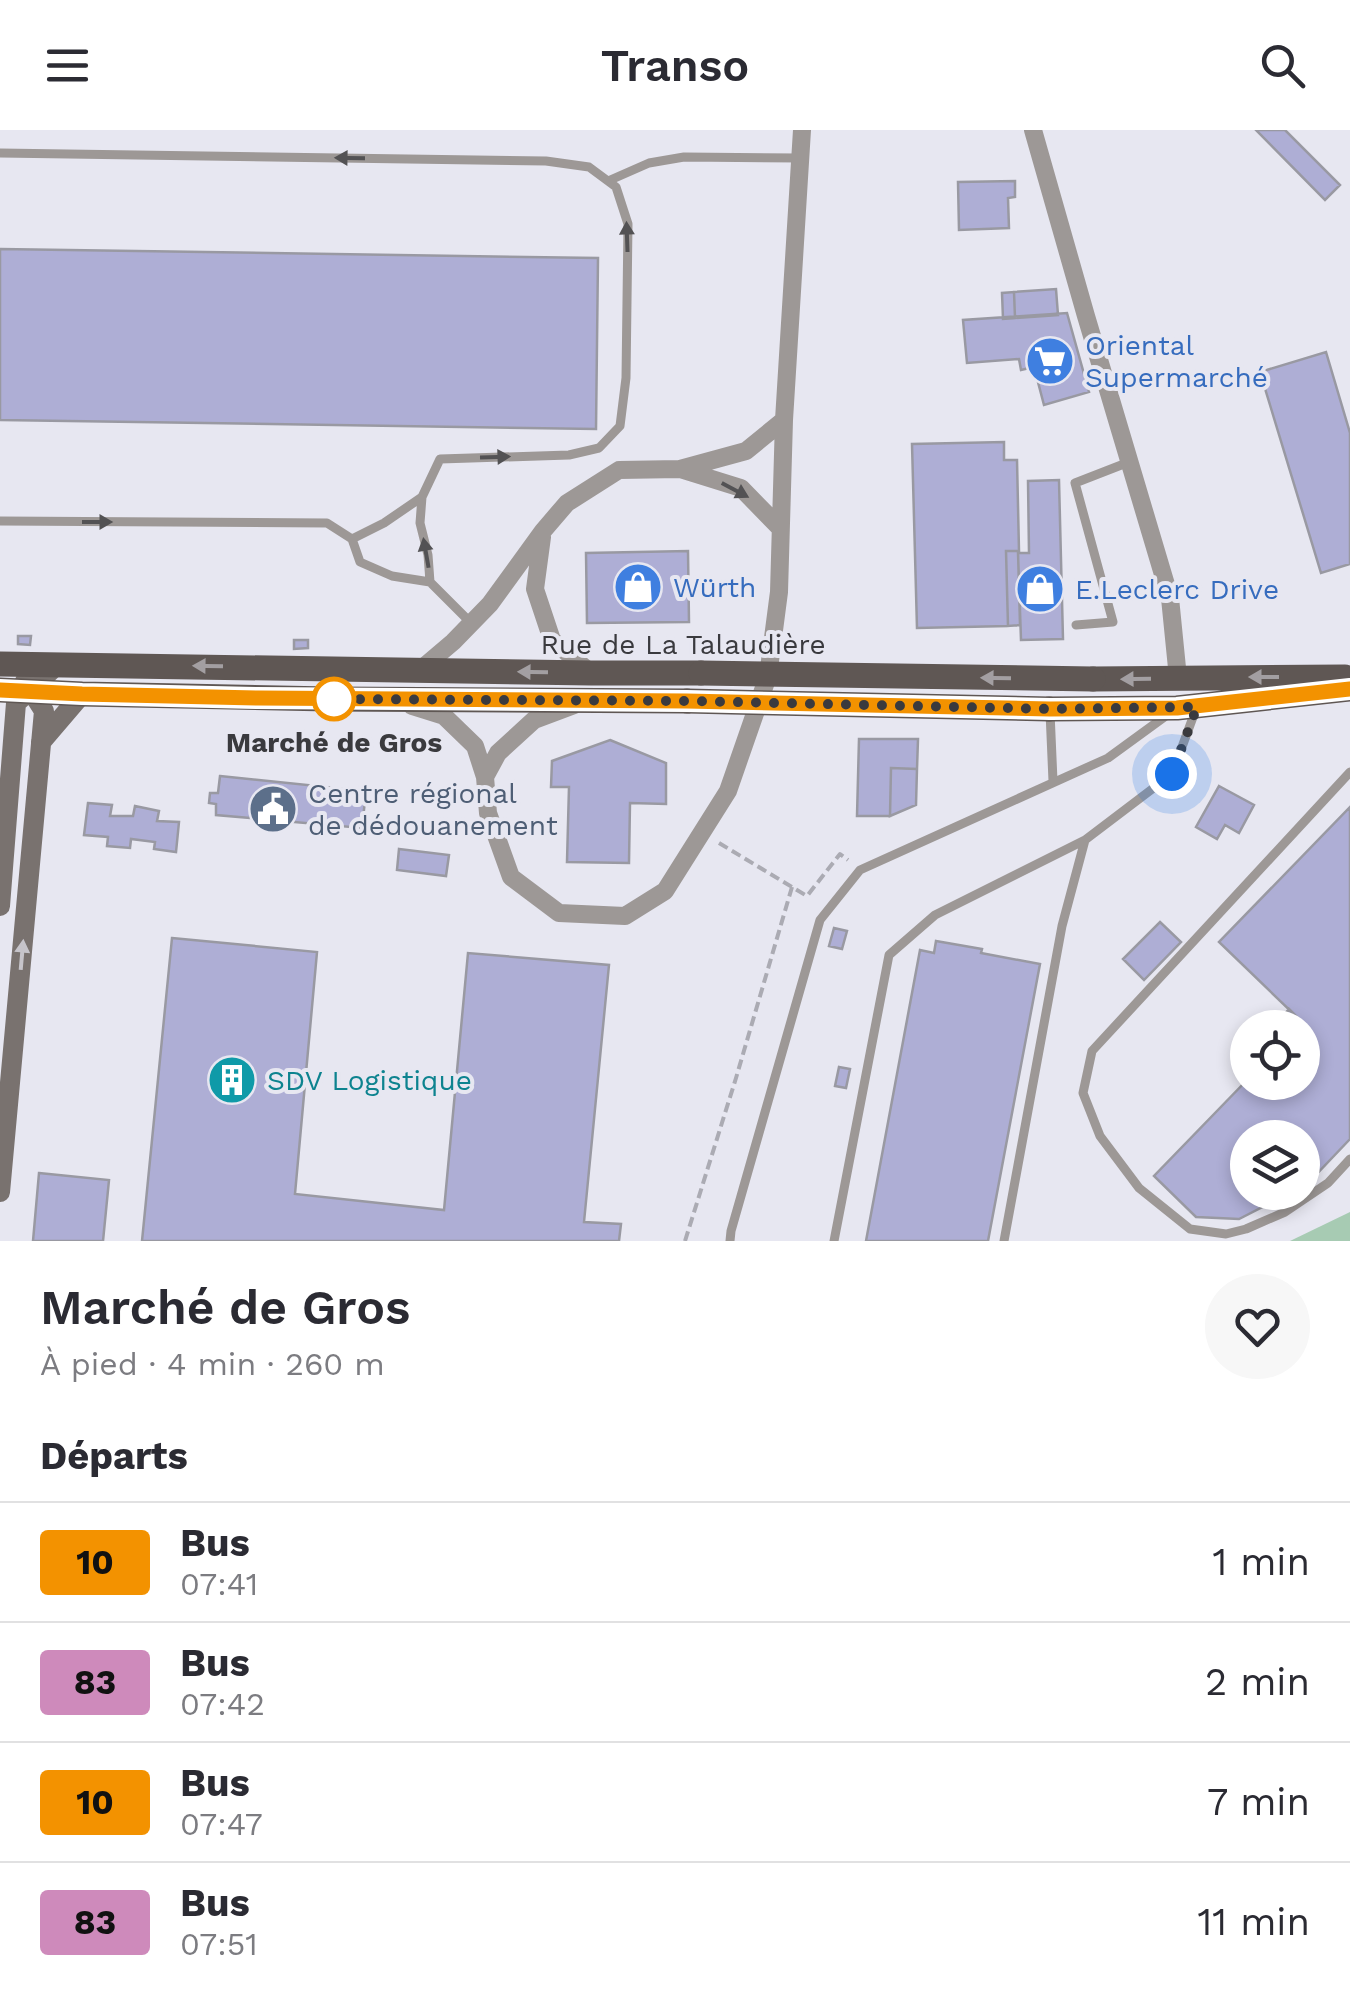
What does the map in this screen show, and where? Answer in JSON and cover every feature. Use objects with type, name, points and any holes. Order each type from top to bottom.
[{"type":"main road","points":[[0,906],[6,733],[16,703],[59,663]]},
{"type":"main road","name":"Rue de La Talaudière","points":[[8,664],[420,670],[590,686],[687,701],[1050,709],[1187,708],[1350,689]]},
{"type":"main road","name":"Rue de La Talaudière","points":[[8,664],[31,690]]},
{"type":"main road","name":"Rue de La Talaudière","points":[[0,690],[386,699],[590,686],[700,673],[1350,678]]},
{"type":"main road","points":[[1178,678],[1187,708]]},
{"type":"main road","points":[[0,1192],[44,711],[31,690]]},
{"type":"main road","points":[[40,742],[82,694]]},
{"type":"street","points":[[386,699],[444,716],[475,746],[485,777],[488,814],[511,877],[559,913],[625,916],[666,891],[728,792],[768,676],[779,592],[784,420],[802,130]]},
{"type":"street","points":[[1033,130],[1170,598],[1178,678]]},
{"type":"street","points":[[420,670],[490,604],[567,503],[619,470],[680,469],[746,450],[784,420]]},
{"type":"street","points":[[680,469],[741,488],[780,528]]},
{"type":"street","points":[[485,777],[498,753],[534,720],[590,686],[552,640],[536,589],[543,531]]},
{"type":"lane","points":[[0,153],[546,161],[589,167],[616,187],[628,224],[626,378],[620,426],[599,448],[569,455],[440,459],[422,497],[420,523],[430,582]]},
{"type":"lane","points":[[608,181],[649,163],[684,157],[800,158]]},
{"type":"lane","points":[[1076,625],[1113,622],[1075,483],[1129,462]]},
{"type":"lane","points":[[352,539],[422,497]]},
{"type":"lane","points":[[0,522],[328,523],[352,539],[360,562],[392,576],[430,582],[470,624]]},
{"type":"lane","points":[[730,1241],[820,920],[860,870],[1108,758],[1187,708]]},
{"type":"lane","points":[[834,1241],[889,955],[935,914],[1086,840],[1172,774],[1187,708]]},
{"type":"lane","points":[[1050,709],[1053,781]]},
{"type":"lane","points":[[1350,772],[1092,1051],[1082,1092],[1100,1136],[1140,1188],[1190,1229],[1226,1234],[1285,1212],[1328,1182],[1350,1159]]},
{"type":"lane","points":[[1004,1241],[1062,926],[1086,840]]},
{"type":"path","points":[[702,832],[807,896],[840,854],[860,870]]},
{"type":"path","points":[[685,1241],[792,886]]},
{"type":"green space","points":[[1350,1212],[1350,1241],[1290,1241]]},
{"type":"building","points":[[1256,130],[1285,130],[1340,185],[1325,200]]},
{"type":"building","points":[[1015,181],[1015,197],[1008,198],[1009,228],[959,230],[958,182]]},
{"type":"building","points":[[0,249],[598,258],[596,429],[0,420]]},
{"type":"building","points":[[1056,289],[1058,315],[1015,318],[1014,292]]},
{"type":"building","points":[[1014,292],[1015,318],[1003,319],[1002,293]]},
{"type":"building","name":"Oriental Supermarché","points":[[1067,313],[1089,392],[1044,405],[1034,367],[1021,370],[1019,359],[967,363],[963,320]]},
{"type":"building","points":[[1326,352],[1350,433],[1350,564],[1321,573],[1260,372]]},
{"type":"building","points":[[1004,442],[1004,460],[1017,460],[1019,551],[1006,551],[1008,626],[917,628],[912,444]]},
{"type":"building","points":[[1059,480],[1063,639],[1021,640],[1018,553],[1029,553],[1028,481]]},
{"type":"building","name":"Würth","points":[[688,551],[689,622],[587,623],[586,553]]},
{"type":"building","points":[[1006,551],[1018,551],[1020,625],[1008,626]]},
{"type":"building","points":[[18,636],[31,636],[30,645],[18,644]]},
{"type":"building","points":[[294,640],[308,640],[308,648],[294,649]]},
{"type":"building","points":[[859,739],[918,739],[917,769],[891,768],[890,816],[857,816]]},
{"type":"building","points":[[610,740],[666,763],[666,804],[630,803],[629,863],[567,862],[569,787],[551,787],[552,761]]},
{"type":"building","points":[[891,768],[917,769],[916,805],[890,816]]},
{"type":"building","points":[[220,776],[366,791],[362,828],[216,815],[216,804],[209,803],[210,793],[218,793]]},
{"type":"building","points":[[1219,786],[1254,805],[1239,833],[1225,825],[1217,839],[1196,827]]},
{"type":"building","points":[[88,803],[112,805],[110,816],[133,816],[135,806],[159,811],[157,821],[179,822],[176,852],[154,849],[155,842],[131,839],[130,848],[107,846],[108,837],[84,835]]},
{"type":"building","points":[[1350,807],[1350,1139],[1320,1171],[1320,1120],[1230,1120],[1230,1210],[1257,1210],[1239,1219],[1196,1217],[1154,1176],[1230,1098],[1320,1100],[1320,1010],[1290,1010],[1219,942]]},
{"type":"building","points":[[399,849],[449,855],[446,876],[397,870]]},
{"type":"building","points":[[1160,922],[1181,942],[1144,980],[1123,959]]},
{"type":"building","points":[[834,928],[847,931],[842,949],[829,946]]},
{"type":"building","name":"SDV Logistique","points":[[172,938],[317,952],[295,1194],[444,1210],[468,953],[609,965],[584,1222],[621,1224],[619,1241],[142,1241]]},
{"type":"building","points":[[936,941],[1040,964],[988,1241],[866,1241],[920,950],[934,953]]},
{"type":"building","points":[[839,1067],[850,1069],[846,1088],[835,1086]]},
{"type":"building","points":[[39,1173],[109,1180],[103,1241],[33,1241]]},
{"type":"bus line","name":"10","points":[[0,690],[258,698],[1050,709],[1177,708],[1350,689]]},
{"type":"place","name":"Oriental Supermarché","points":[[1050,361]]},
{"type":"place","name":"Würth","points":[[638,587]]},
{"type":"place","name":"E.Leclerc Drive","points":[[1040,589]]},
{"type":"place","name":"Marché de Gros","points":[[334,699]]},
{"type":"place","name":"Centre régional de dédouanement","points":[[273,809]]},
{"type":"place","name":"SDV Logistique","points":[[232,1080]]},
{"type":"route","points":[[334,699],[329,699],[1050,709],[1197,707],[1172,774]]}]
